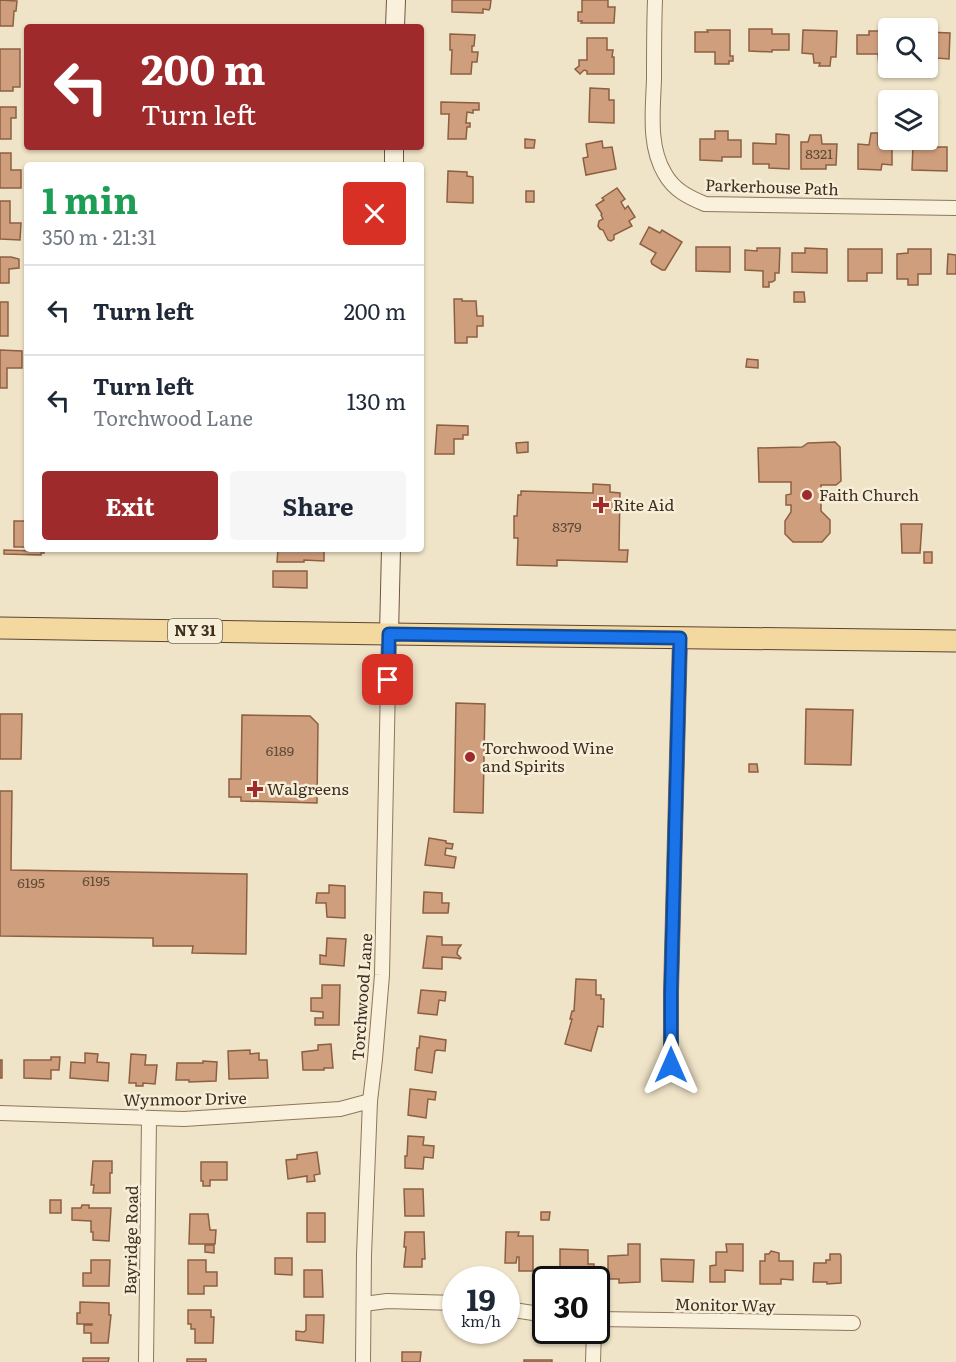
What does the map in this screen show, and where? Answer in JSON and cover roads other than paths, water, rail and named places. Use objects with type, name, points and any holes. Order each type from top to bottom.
[{"type":"main road","name":"NY 31","points":[[0,628],[956,641]]},
{"type":"street","points":[[395,24],[396,0]]},
{"type":"street","name":"Parkerhouse Path","points":[[655,0],[653,130],[659,162],[675,188],[705,204],[956,208]]},
{"type":"street","points":[[389,634],[391,552]]},
{"type":"street","name":"Torchwood Lane","points":[[363,1362],[370,1101],[382,975],[389,634]]},
{"type":"street","points":[[671,1065],[680,638]]},
{"type":"street","name":"Wynmoor Drive","points":[[0,1113],[184,1119],[340,1109],[370,1101]]},
{"type":"street","name":"Bayridge Road","points":[[146,1362],[149,1118]]},
{"type":"street","points":[[364,1304],[387,1301],[442,1303]]},
{"type":"street","name":"Monitor Way","points":[[610,1319],[853,1323]]},
{"type":"street","points":[[593,1362],[594,1344]]},
{"type":"place","name":"Faith Church","points":[[807,495]]},
{"type":"place","name":"Rite Aid","points":[[601,505]]},
{"type":"place","name":"Torchwood Wine and Spirits","points":[[470,757]]},
{"type":"place","name":"Walgreens","points":[[255,789]]}]
